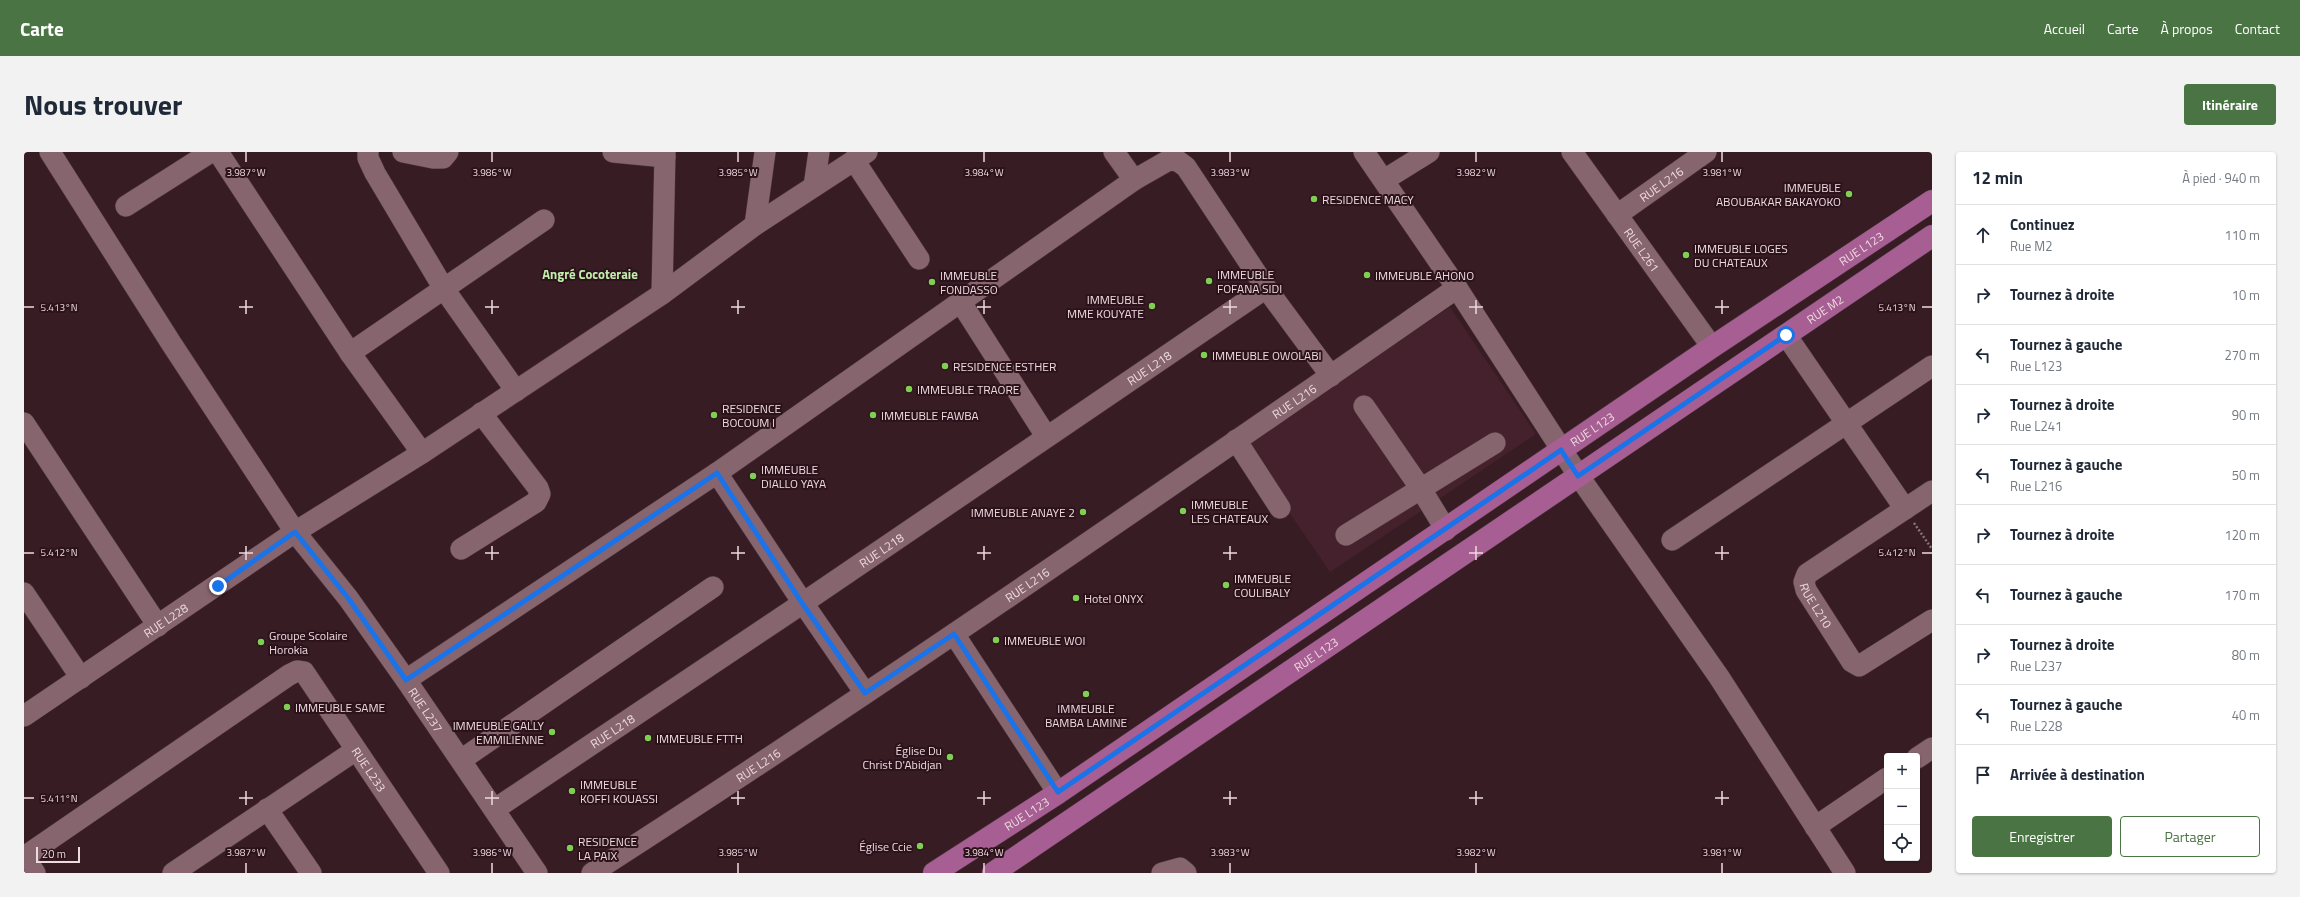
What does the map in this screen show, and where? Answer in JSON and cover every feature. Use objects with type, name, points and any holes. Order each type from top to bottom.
[{"type":"main road","name":"RUE L123","points":[[934,873],[1058,792],[1446,530],[1712,347],[1932,201]]},
{"type":"main road","name":"RUE M2","points":[[1578,476],[1932,236]]},
{"type":"main road","name":"RUE L123","points":[[993,873],[1578,476]]},
{"type":"street","name":"RUE L237","points":[[50,152],[171,344],[301,528],[495,809],[537,873]]},
{"type":"street","points":[[126,206],[211,152]]},
{"type":"street","points":[[218,152],[350,353],[422,453]]},
{"type":"street","points":[[368,152],[368,158],[375,173],[444,288],[516,391]]},
{"type":"street","points":[[403,152],[433,158],[443,158],[448,152]]},
{"type":"street","points":[[613,152],[665,155],[662,294]]},
{"type":"street","points":[[755,226],[765,152]]},
{"type":"street","points":[[814,186],[819,152]]},
{"type":"street","points":[[1114,152],[1134,180]]},
{"type":"street","points":[[1364,152],[1457,288],[1578,476],[1719,677],[1846,873]]},
{"type":"street","points":[[1384,180],[1429,152]]},
{"type":"street","name":"RUE L261","points":[[1572,152],[1712,347]]},
{"type":"street","name":"RUE L216","points":[[1616,215],[1706,152]]},
{"type":"street","name":"RUE L228","points":[[24,716],[301,528],[422,453],[662,294],[755,226],[861,156]]},
{"type":"street","points":[[861,156],[919,259]]},
{"type":"street","points":[[406,680],[717,473],[1134,180],[1169,160],[1178,161],[1186,167],[1266,288],[1330,376]]},
{"type":"street","points":[[350,353],[544,220]]},
{"type":"street","name":"RUE L218","points":[[495,809],[802,603],[1266,288]]},
{"type":"street","name":"RUE L216","points":[[592,873],[954,634],[1457,288]]},
{"type":"street","points":[[960,301],[1046,436]]},
{"type":"street","points":[[1786,335],[1905,509]]},
{"type":"street","points":[[1672,540],[1932,366]]},
{"type":"street","points":[[1364,406],[1421,489],[1446,530]]},
{"type":"street","points":[[461,549],[536,502],[540,494],[538,488],[481,413]]},
{"type":"street","points":[[24,423],[158,626]]},
{"type":"street","points":[[1236,440],[1280,508]]},
{"type":"street","points":[[1346,535],[1495,443]]},
{"type":"street","points":[[717,473],[802,603],[865,693]]},
{"type":"street","name":"RUE L210","points":[[1932,491],[1807,574],[1804,582],[1806,590],[1852,662],[1859,666],[1932,620]]},
{"type":"street","points":[[461,760],[713,587]]},
{"type":"street","points":[[24,593],[81,678]]},
{"type":"street","points":[[954,634],[1058,792]]},
{"type":"street","name":"RUE L233","points":[[24,857],[297,671],[304,672],[439,873]]},
{"type":"street","points":[[1920,756],[1932,748]]},
{"type":"street","points":[[173,873],[356,750]]},
{"type":"street","points":[[1816,827],[1884,780]]},
{"type":"street","points":[[267,809],[311,873]]},
{"type":"street","points":[[24,857],[35,873]]},
{"type":"street","points":[[1162,873],[1180,868],[1186,873]]},
{"type":"path","points":[[1905,509],[1932,549]]},
{"type":"shaded area","points":[[1450,307],[1536,434],[1330,572],[1243,445]]},
{"type":"place","name":"IMMEUBLE ABOUBAKAR BAKAYOKO","points":[[1849,194]]},
{"type":"place","name":"RESIDENCE MACY","points":[[1314,199]]},
{"type":"place","name":"IMMEUBLE LOGES DU CHATEAUX","points":[[1686,255]]},
{"type":"place","name":"IMMEUBLE AHONO","points":[[1367,275]]},
{"type":"place","name":"IMMEUBLE FOFANA SIDI","points":[[1209,281]]},
{"type":"place","name":"IMMEUBLE FONDASSO","points":[[932,282]]},
{"type":"place","name":"IMMEUBLE MME KOUYATE","points":[[1152,306]]},
{"type":"place","name":"IMMEUBLE OWOLABI","points":[[1204,355]]},
{"type":"place","name":"RESIDENCE ESTHER","points":[[945,366]]},
{"type":"place","name":"IMMEUBLE TRAORE","points":[[909,389]]},
{"type":"place","name":"RESIDENCE BOCOUM I","points":[[714,415]]},
{"type":"place","name":"IMMEUBLE FAWBA","points":[[873,415]]},
{"type":"place","name":"IMMEUBLE DIALLO YAYA","points":[[753,476]]},
{"type":"place","name":"IMMEUBLE LES CHATEAUX","points":[[1183,511]]},
{"type":"place","name":"IMMEUBLE ANAYE 2","points":[[1083,512]]},
{"type":"place","name":"IMMEUBLE COULIBALY","points":[[1226,585]]},
{"type":"place","name":"Hotel ONYX","points":[[1076,598]]},
{"type":"place","name":"IMMEUBLE WOI","points":[[996,640]]},
{"type":"place","name":"Groupe Scolaire Horokia","points":[[261,642]]},
{"type":"place","name":"IMMEUBLE BAMBA LAMINE","points":[[1086,694]]},
{"type":"place","name":"IMMEUBLE SAME","points":[[287,707]]},
{"type":"place","name":"IMMEUBLE GALLY EMMILIENNE","points":[[552,732]]},
{"type":"place","name":"IMMEUBLE FTTH","points":[[648,738]]},
{"type":"place","name":"Église Du Christ D'Abidjan","points":[[950,757]]},
{"type":"place","name":"IMMEUBLE KOFFI KOUASSI","points":[[572,791]]},
{"type":"place","name":"Église Ccie","points":[[920,846]]},
{"type":"place","name":"RESIDENCE LA PAIX","points":[[570,848]]},
{"type":"district","name":"Angré Cocoteraie","points":[[590,274]]},
{"type":"route","points":[[218,586],[295,532],[348,598],[406,680],[717,473],[802,603],[865,693],[954,634],[1058,792],[1446,530],[1561,450],[1578,476],[1786,335]]}]
